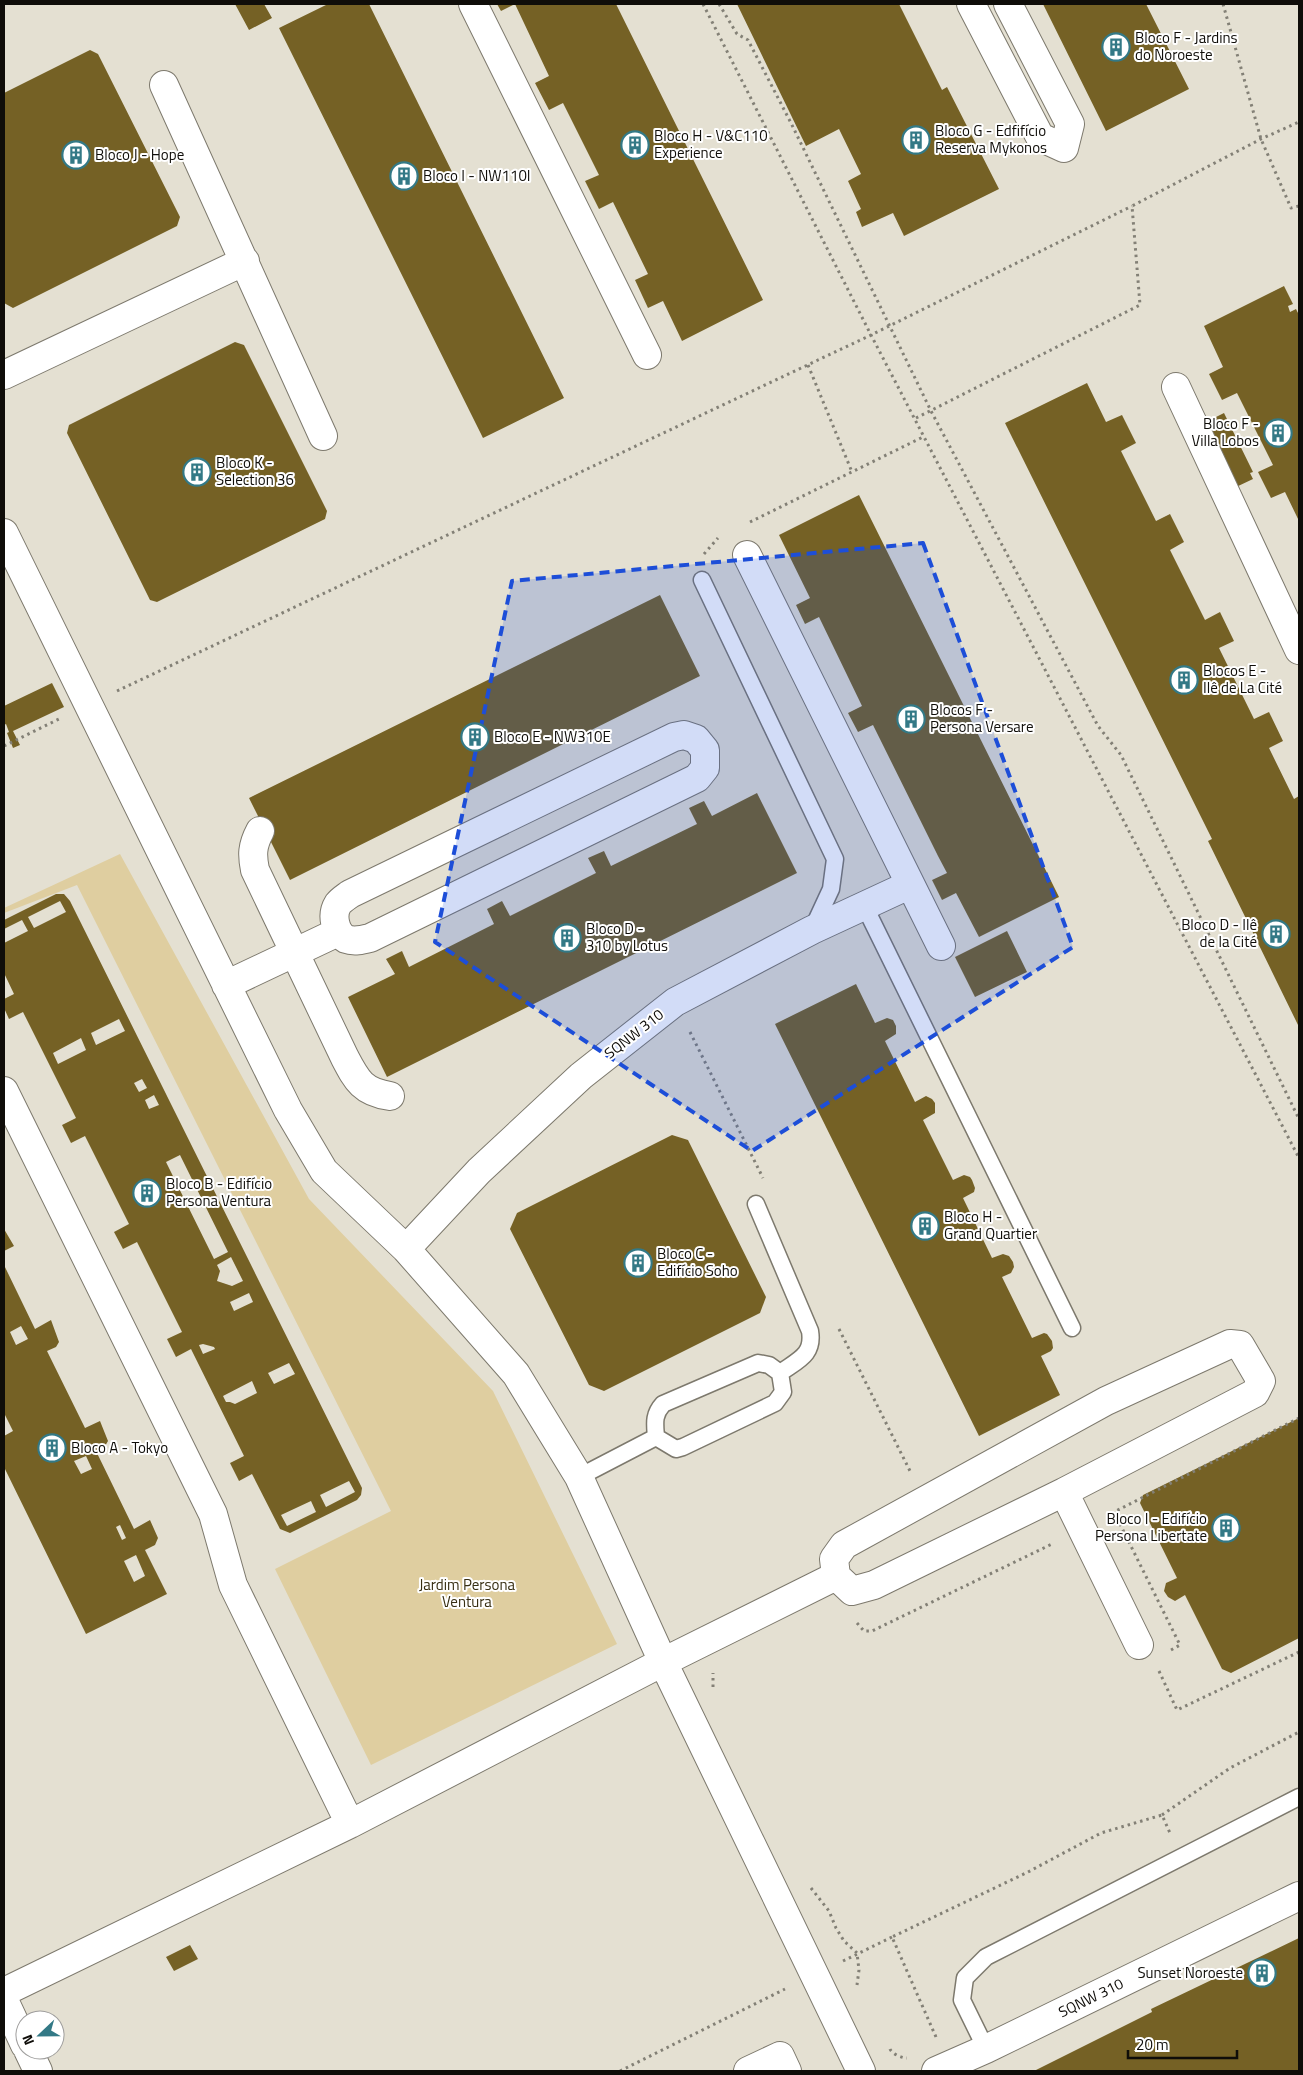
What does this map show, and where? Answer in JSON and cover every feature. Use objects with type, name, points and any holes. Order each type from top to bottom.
[{"type":"street","points":[[472,4],[647,355]]},
{"type":"street","points":[[971,4],[1040,137],[1064,148],[1070,124],[1008,4]]},
{"type":"street","points":[[164,85],[323,436]]},
{"type":"street","points":[[4,375],[245,262]]},
{"type":"street","points":[[1176,387],[1299,650]]},
{"type":"street","points":[[4,533],[288,1110],[324,1172],[406,1249],[516,1374],[579,1477],[663,1662],[861,2071]]},
{"type":"street","points":[[747,555],[909,885],[941,946]]},
{"type":"street","points":[[684,735],[696,739],[705,750],[705,768],[696,778],[370,938],[357,941],[346,939],[338,932],[334,915],[337,905],[350,894],[674,737],[684,735]]},
{"type":"street","points":[[260,832],[253,845],[252,856],[255,870],[293,953],[354,1075],[364,1088],[378,1094],[390,1096]]},
{"type":"street","name":"SQNW 310","points":[[406,1249],[479,1171],[581,1076],[675,1002],[812,930],[909,885]]},
{"type":"street","points":[[226,985],[338,932]]},
{"type":"street","points":[[4,1091],[213,1514],[233,1584],[350,1824]]},
{"type":"street","points":[[1230,1344],[1240,1345],[1261,1381],[1255,1393],[1064,1492],[874,1585],[852,1590],[836,1576],[834,1559],[844,1545],[1106,1401],[1230,1344]]},
{"type":"street","points":[[1064,1492],[1139,1645]]},
{"type":"street","points":[[4,1992],[350,1824],[663,1662],[836,1576]]},
{"type":"street","name":"SQNW 310","points":[[936,2071],[986,2050],[1299,1896]]},
{"type":"street","points":[[4,2000],[15,2024]]},
{"type":"street","points":[[748,2071],[780,2056],[787,2071]]},
{"type":"lane","points":[[702,580],[835,859],[831,889],[812,930]]},
{"type":"lane","points":[[864,905],[1072,1328]]},
{"type":"lane","points":[[756,1204],[812,1342],[809,1352],[780,1373]]},
{"type":"lane","points":[[758,1363],[769,1365],[780,1373],[783,1392],[775,1403],[676,1449],[656,1437],[654,1422],[656,1411],[663,1404],[758,1363]]},
{"type":"lane","points":[[579,1477],[656,1437]]},
{"type":"lane","points":[[986,2050],[962,2000],[965,1978],[986,1957],[1182,1859],[1299,1797]]},
{"type":"path","points":[[703,4],[871,335],[916,418],[1299,1158]]},
{"type":"path","points":[[719,4],[737,34],[748,40],[791,123],[931,411],[1098,726],[1121,755],[1299,1119]]},
{"type":"path","points":[[1223,4],[1261,139],[1291,208],[1299,206]]},
{"type":"path","points":[[4,746],[890,326],[1132,206],[1261,139],[1299,122]]},
{"type":"path","points":[[916,418],[1140,305],[1132,206]]},
{"type":"path","points":[[808,365],[852,472]]},
{"type":"path","points":[[750,523],[925,436]]},
{"type":"path","points":[[702,580],[702,556],[715,540],[724,535]]},
{"type":"path","points":[[1167,1652],[1180,1645],[1114,1512],[1299,1418]]},
{"type":"path","points":[[855,1619],[864,1631],[872,1630],[1055,1543]]},
{"type":"path","points":[[1157,1668],[1177,1710],[1299,1652]]},
{"type":"path","points":[[713,1691],[713,1674],[716,1668]]},
{"type":"path","points":[[937,2038],[892,1937],[1028,1872],[1102,1833],[1162,1815],[1230,1768],[1299,1732]]},
{"type":"path","points":[[1162,1815],[1182,1859]]},
{"type":"path","points":[[807,1880],[829,1911],[844,1941],[857,1953],[860,1970],[857,1984],[861,1993]]},
{"type":"path","points":[[620,2071],[792,1986]]},
{"type":"path","points":[[887,2043],[891,2052],[904,2058],[912,2057]]},
{"type":"highlighted area","points":[[923,543],[1073,947],[752,1151],[435,942],[512,581]]},
{"type":"green space","name":"Jardim Persona Ventura","points":[[120,854],[309,1199],[493,1391],[617,1644],[371,1765],[275,1569],[391,1511],[77,885],[4,913],[4,908]]},
{"type":"building","points":[[235,4],[264,4],[272,18],[249,30]]},
{"type":"building","name":"Bloco I - NW110I","points":[[328,4],[369,4],[564,398],[483,438],[279,28]]},
{"type":"building","points":[[497,4],[515,4],[501,11]]},
{"type":"building","name":"Bloco H - V&C110 Experience","points":[[515,4],[616,4],[763,300],[682,341],[663,301],[648,308],[635,280],[648,274],[613,202],[599,209],[585,181],[599,175],[563,103],[549,110],[535,83],[549,76]]},
{"type":"building","name":"Bloco G - Edfifício Reserva Mykonos","points":[[737,4],[899,4],[942,90],[947,87],[999,189],[904,236],[893,213],[862,227],[856,212],[861,209],[848,181],[861,174],[839,129],[806,146]]},
{"type":"building","name":"Bloco F - Jardins do Noroeste","points":[[1043,4],[1146,4],[1189,89],[1106,131]]},
{"type":"building","name":"Bloco J - Hope","points":[[90,50],[98,54],[180,217],[177,226],[13,308],[4,303],[4,93]]},
{"type":"building","name":"Bloco F - Villa Lobos","points":[[1284,286],[1293,304],[1288,306],[1290,312],[1296,309],[1299,315],[1299,521],[1285,492],[1271,498],[1258,472],[1273,465],[1237,393],[1222,400],[1209,374],[1223,367],[1204,326]]},
{"type":"building","name":"Bloco K - Selection 36","points":[[235,342],[244,345],[327,511],[325,519],[157,602],[150,600],[67,433],[69,425]]},
{"type":"building","name":"Blocos E - Ilê de La Cité","points":[[1087,383],[1106,422],[1122,415],[1136,443],[1121,451],[1156,521],[1170,514],[1184,542],[1170,550],[1205,620],[1220,612],[1234,641],[1219,648],[1254,719],[1269,712],[1283,741],[1269,748],[1294,799],[1299,796],[1299,1027],[1208,841],[1212,839],[1005,423]]},
{"type":"building","points":[[1224,413],[1253,472],[1250,473],[1253,479],[1234,488],[1202,424]]},
{"type":"building","name":"Blocos F - Persona Versare","points":[[859,495],[1059,897],[979,937],[956,893],[942,900],[932,880],[947,873],[873,725],[858,732],[848,713],[862,706],[819,617],[805,624],[796,605],[810,598],[779,535]]},
{"type":"building","name":"Bloco E - NW310E","points":[[660,595],[700,676],[290,880],[249,798]]},
{"type":"building","points":[[52,683],[64,707],[13,731],[20,745],[13,748],[7,733],[9,732],[6,724],[4,725],[4,706]]},
{"type":"building","name":"Bloco D - 310 by Lotus","points":[[757,793],[797,873],[387,1077],[348,997],[395,974],[386,959],[402,951],[409,967],[494,924],[487,909],[502,901],[510,916],[596,873],[588,858],[604,851],[611,866],[697,824],[689,808],[704,801],[712,816]]},
{"type":"building","name":"Bloco B - Edifício Persona Ventura","points":[[56,894],[64,894],[70,901],[362,1488],[361,1495],[357,1500],[290,1533],[280,1529],[252,1474],[239,1481],[230,1463],[244,1456],[191,1349],[176,1357],[167,1339],[182,1332],[137,1242],[123,1249],[114,1232],[129,1224],[85,1136],[71,1143],[62,1125],[76,1118],[23,1012],[9,1019],[4,1008],[4,999],[14,994],[4,973],[4,943],[28,931],[22,920],[4,929],[4,920]],"holes":[[[60,901],[66,912],[34,928],[28,917]],[[119,1019],[125,1031],[96,1045],[91,1033]],[[81,1038],[86,1050],[58,1064],[53,1053]],[[142,1079],[147,1088],[139,1092],[134,1083]],[[154,1095],[159,1105],[149,1109],[145,1100]],[[180,1155],[228,1252],[214,1259],[166,1162]],[[231,1257],[243,1281],[232,1286],[217,1281],[220,1271],[217,1265]],[[249,1293],[253,1302],[234,1311],[230,1302]],[[203,1344],[214,1347],[215,1349],[203,1354],[199,1345]],[[289,1363],[295,1374],[274,1384],[268,1373]],[[252,1381],[257,1393],[235,1404],[226,1402],[223,1396]],[[349,1481],[355,1492],[326,1507],[320,1495]],[[311,1501],[316,1512],[287,1526],[281,1515]]]},
{"type":"building","points":[[1007,931],[1027,972],[975,997],[955,957]]},
{"type":"building","name":"Bloco H - Grand Quartier","points":[[856,984],[875,1023],[887,1018],[893,1020],[896,1026],[896,1034],[885,1041],[915,1102],[926,1096],[935,1103],[935,1113],[923,1120],[953,1180],[964,1175],[972,1180],[975,1188],[974,1192],[963,1198],[992,1258],[1003,1254],[1009,1256],[1013,1262],[1014,1267],[1011,1273],[1002,1277],[1032,1338],[1044,1333],[1052,1341],[1053,1348],[1051,1351],[1041,1356],[1060,1395],[979,1436],[775,1024]]},
{"type":"building","name":"Bloco C - Edifício Soho","points":[[672,1135],[688,1140],[766,1297],[760,1313],[604,1391],[589,1385],[510,1229],[517,1213]]},
{"type":"building","points":[[4,1229],[14,1246],[4,1251]]},
{"type":"building","name":"Bloco A - Tokyo","points":[[4,1265],[35,1329],[51,1320],[59,1342],[56,1347],[47,1351],[85,1428],[100,1421],[108,1441],[105,1446],[96,1451],[134,1529],[150,1520],[158,1538],[155,1545],[145,1550],[167,1594],[86,1634],[4,1467],[4,1436],[13,1431],[4,1413]],"holes":[[[21,1326],[28,1339],[16,1345],[10,1332]],[[86,1456],[92,1469],[81,1474],[74,1461]],[[120,1525],[126,1538],[122,1540],[116,1527]],[[136,1555],[145,1576],[134,1582],[124,1561]]]},
{"type":"building","name":"Bloco I - Edifício Persona Libertate","points":[[1299,1418],[1299,1638],[1231,1673],[1222,1669],[1185,1595],[1175,1601],[1168,1597],[1164,1591],[1166,1583],[1177,1578],[1140,1503],[1143,1495]]},
{"type":"building","name":"Sunset Noroeste","points":[[1299,1938],[1299,2071],[1034,2071],[1152,2012],[1151,2009]]},
{"type":"building","points":[[190,1945],[198,1959],[174,1971],[166,1957]]},
{"type":"place","name":"Bloco F - Jardins do Noroeste","points":[[1116,47]]},
{"type":"place","name":"Bloco G - Edfifício Reserva Mykonos","points":[[916,140]]},
{"type":"place","name":"Bloco H - V&C110 Experience","points":[[635,145]]},
{"type":"place","name":"Bloco J - Hope","points":[[76,155]]},
{"type":"place","name":"Bloco I - NW110I","points":[[404,176]]},
{"type":"place","name":"Bloco F - Villa Lobos","points":[[1278,433]]},
{"type":"place","name":"Bloco K - Selection 36","points":[[197,472]]},
{"type":"place","name":"Blocos E - Ilê de La Cité","points":[[1184,680]]},
{"type":"place","name":"Blocos F - Persona Versare","points":[[911,719]]},
{"type":"place","name":"Bloco E - NW310E","points":[[475,737]]},
{"type":"place","name":"Bloco D - Ilê de la Cité","points":[[1276,934]]},
{"type":"place","name":"Bloco D - 310 by Lotus","points":[[567,938]]},
{"type":"place","name":"Bloco B - Edifício Persona Ventura","points":[[147,1193]]},
{"type":"place","name":"Bloco H - Grand Quartier","points":[[925,1226]]},
{"type":"place","name":"Bloco C - Edifício Soho","points":[[638,1263]]},
{"type":"place","name":"Bloco A - Tokyo","points":[[52,1448]]},
{"type":"place","name":"Bloco I - Edifício Persona Libertate","points":[[1226,1528]]},
{"type":"place","name":"Sunset Noroeste","points":[[1262,1973]]}]
